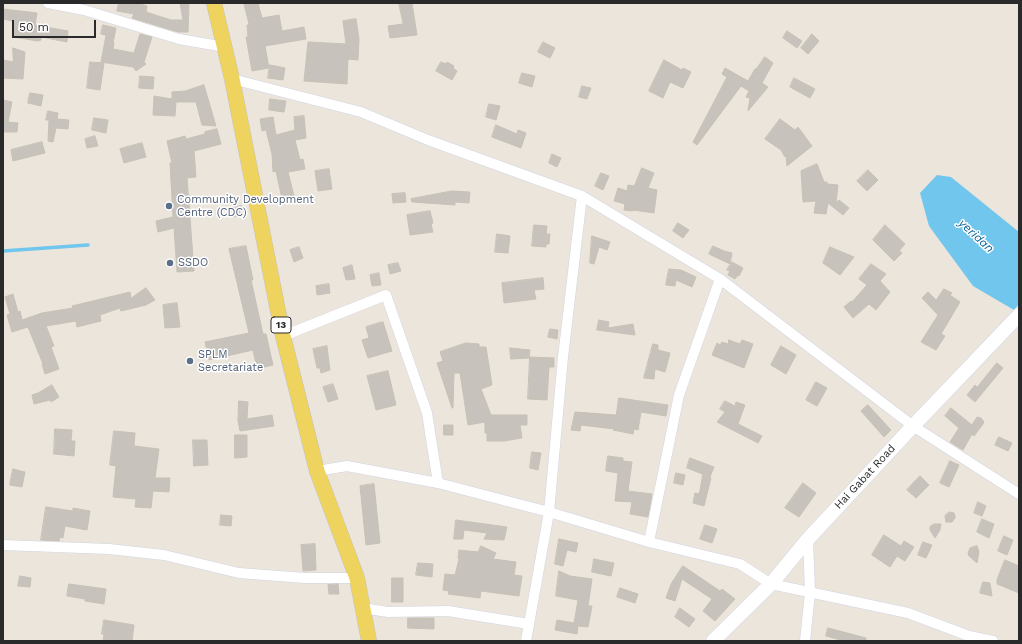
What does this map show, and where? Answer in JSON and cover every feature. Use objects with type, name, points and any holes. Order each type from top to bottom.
[{"type":"main road","name":"13","points":[[214,3],[232,79],[283,336],[317,471],[357,578],[369,641]]},
{"type":"street","points":[[48,3],[85,7],[179,39],[225,47]]},
{"type":"street","points":[[232,79],[361,112],[428,140],[582,196],[720,279],[913,426],[1019,494]]},
{"type":"street","points":[[526,641],[549,512],[563,357],[582,196]]},
{"type":"street","points":[[649,542],[679,395],[720,279]]},
{"type":"street","points":[[283,336],[386,295],[427,413],[438,483]]},
{"type":"street","name":"Hai Gabat Road","points":[[713,641],[771,584],[808,539],[1019,315]]},
{"type":"street","points":[[317,471],[347,466],[438,483],[549,512],[649,542],[740,564],[771,584],[908,613],[969,636],[993,641]]},
{"type":"street","points":[[805,641],[810,592],[808,539]]},
{"type":"street","points":[[3,545],[109,550],[164,555],[239,573],[304,578],[357,578]]},
{"type":"street","points":[[363,608],[388,612],[448,611],[529,624]]},
{"type":"water","name":"yeridan","points":[[937,175],[951,177],[1019,232],[1019,304],[1014,310],[973,286],[929,226],[920,193]]},
{"type":"building","points":[[119,3],[137,3],[147,6],[146,12],[171,20],[183,20],[180,3],[189,3],[188,32],[178,32],[132,18],[134,14],[117,11]]},
{"type":"building","points":[[244,3],[258,3],[262,18],[279,15],[282,31],[304,27],[306,39],[265,46],[269,68],[252,71],[246,37],[248,37],[247,25],[249,25]]},
{"type":"building","points":[[399,3],[412,3],[417,35],[390,38],[388,26],[403,24]]},
{"type":"building","points":[[3,9],[37,13],[35,25],[68,31],[67,42],[41,37],[41,40],[38,41],[13,37],[13,21],[3,19]]},
{"type":"building","points":[[356,19],[359,39],[358,60],[348,59],[347,84],[304,81],[308,42],[346,44],[343,21]]},
{"type":"building","points":[[103,25],[116,28],[113,49],[134,53],[140,34],[152,37],[144,62],[146,64],[136,71],[133,67],[101,62],[106,35],[101,34]]},
{"type":"building","points":[[787,31],[802,41],[797,48],[783,38]]},
{"type":"building","points":[[812,34],[819,41],[808,54],[801,48]]},
{"type":"building","points":[[543,42],[555,48],[550,58],[538,52]]},
{"type":"building","points":[[13,48],[25,52],[23,79],[3,78],[3,60],[13,62]]},
{"type":"building","points":[[765,57],[773,63],[762,83],[768,87],[748,111],[750,98],[746,97],[749,91],[741,86],[697,145],[693,142],[727,77],[722,74],[725,68],[748,81],[755,69]]},
{"type":"building","points":[[664,60],[682,70],[683,68],[691,72],[683,88],[670,82],[663,98],[649,91]]},
{"type":"building","points":[[90,62],[104,63],[100,90],[87,88]]},
{"type":"building","points":[[441,62],[446,64],[447,62],[454,66],[453,68],[457,71],[452,80],[436,71]]},
{"type":"building","points":[[270,65],[285,68],[283,80],[268,78]]},
{"type":"building","points":[[522,73],[535,76],[532,87],[519,83]]},
{"type":"building","points":[[140,76],[154,77],[153,89],[139,88]]},
{"type":"building","points":[[794,78],[815,89],[810,98],[790,87]]},
{"type":"building","points":[[204,85],[216,126],[202,125],[196,102],[176,102],[175,116],[153,115],[154,96],[172,99],[172,92],[185,91]]},
{"type":"building","points":[[582,86],[591,88],[587,99],[579,97]]},
{"type":"building","points":[[30,93],[43,95],[41,106],[28,103]]},
{"type":"building","points":[[270,99],[286,101],[284,112],[269,110]]},
{"type":"building","points":[[3,100],[12,102],[8,122],[18,123],[17,132],[3,132]]},
{"type":"building","points":[[489,104],[500,106],[496,120],[486,117]]},
{"type":"building","points":[[48,111],[58,113],[57,119],[69,120],[68,129],[56,128],[53,142],[48,141],[49,120],[46,120]]},
{"type":"building","points":[[304,116],[306,138],[295,140],[300,160],[303,159],[305,169],[288,172],[294,196],[282,199],[276,171],[273,172],[272,154],[266,130],[262,131],[260,119],[273,117],[276,135],[295,130],[294,117]]},
{"type":"building","points":[[94,118],[108,120],[106,133],[92,130]]},
{"type":"building","points":[[780,119],[795,130],[798,127],[812,146],[787,166],[786,156],[785,157],[781,150],[765,139]]},
{"type":"building","points":[[496,125],[517,134],[518,130],[526,133],[521,148],[492,137]]},
{"type":"building","points":[[217,129],[221,144],[194,151],[196,177],[187,178],[194,271],[177,272],[174,228],[158,232],[156,221],[173,217],[170,163],[172,163],[167,141],[185,136],[186,139]]},
{"type":"building","points":[[95,136],[98,146],[87,148],[85,139]]},
{"type":"building","points":[[42,142],[45,153],[13,161],[11,150]]},
{"type":"building","points":[[142,143],[146,157],[124,163],[120,149]]},
{"type":"building","points":[[552,154],[561,158],[557,167],[549,163]]},
{"type":"building","points":[[817,164],[824,182],[827,182],[827,184],[838,185],[836,203],[839,200],[849,208],[843,215],[828,203],[826,214],[814,213],[816,201],[803,202],[801,171]]},
{"type":"building","points":[[642,168],[654,173],[648,188],[657,190],[654,213],[624,210],[625,204],[614,201],[618,188],[627,191],[628,185],[634,186]]},
{"type":"building","points":[[329,169],[332,189],[318,191],[315,171]]},
{"type":"building","points":[[868,170],[878,180],[867,191],[857,181]]},
{"type":"building","points":[[601,173],[609,176],[603,190],[595,186]]},
{"type":"building","points":[[452,191],[470,192],[469,203],[455,202],[455,205],[412,202],[411,199]]},
{"type":"building","points":[[405,193],[406,202],[393,203],[392,194]]},
{"type":"building","points":[[242,206],[244,215],[234,217],[233,208]]},
{"type":"building","points":[[430,211],[433,223],[431,224],[433,232],[410,235],[407,215]]},
{"type":"building","points":[[678,223],[689,230],[683,238],[673,231]]},
{"type":"building","points":[[534,225],[547,226],[546,234],[550,234],[549,244],[546,244],[546,247],[532,246]]},
{"type":"building","points":[[885,225],[905,244],[899,251],[902,253],[894,261],[873,240]]},
{"type":"building","points":[[497,234],[510,236],[508,253],[495,252]]},
{"type":"building","points":[[592,236],[610,242],[607,250],[599,247],[594,264],[590,263]]},
{"type":"building","points":[[246,246],[253,280],[251,280],[263,334],[266,334],[273,365],[257,369],[253,350],[209,360],[205,342],[249,333],[229,249]]},
{"type":"building","points":[[713,246],[732,253],[730,264],[709,254]]},
{"type":"building","points":[[299,247],[303,258],[294,262],[290,250]]},
{"type":"building","points":[[830,247],[854,257],[840,275],[823,263]]},
{"type":"building","points":[[732,262],[743,268],[739,276],[738,275],[735,279],[728,275],[730,271],[727,270]]},
{"type":"building","points":[[398,263],[401,271],[390,274],[388,265]]},
{"type":"building","points":[[871,264],[886,274],[880,281],[890,292],[876,310],[869,304],[853,318],[844,307],[851,301],[852,302],[867,285],[859,279]]},
{"type":"building","points":[[352,265],[355,279],[346,280],[343,268]]},
{"type":"building","points":[[669,269],[681,270],[696,277],[692,287],[676,280],[675,286],[666,285]]},
{"type":"building","points":[[379,273],[381,285],[372,286],[370,275]]},
{"type":"building","points":[[543,278],[544,289],[534,290],[536,299],[504,303],[502,283]]},
{"type":"building","points":[[329,284],[330,293],[317,295],[316,286]]},
{"type":"building","points":[[146,288],[155,300],[146,305],[121,311],[120,308],[100,315],[101,321],[77,327],[76,321],[46,326],[54,346],[51,347],[59,369],[45,374],[43,364],[28,327],[12,332],[7,315],[10,314],[5,297],[13,294],[22,320],[42,313],[73,308],[72,306],[130,292],[131,298]]},
{"type":"building","points":[[944,289],[952,293],[950,295],[960,302],[941,334],[945,336],[936,350],[921,342],[938,315],[922,298],[928,292],[936,300]]},
{"type":"building","points":[[177,303],[180,327],[165,328],[163,305]]},
{"type":"building","points":[[599,320],[609,322],[608,328],[633,324],[635,335],[597,330]]},
{"type":"building","points":[[383,322],[392,351],[368,358],[362,340],[369,338],[366,327]]},
{"type":"building","points":[[550,329],[558,330],[557,339],[548,337]]},
{"type":"building","points":[[729,340],[740,344],[742,340],[753,344],[744,368],[712,355],[717,343],[720,345],[722,342],[728,344]]},
{"type":"building","points":[[466,343],[479,344],[479,347],[486,347],[492,385],[481,389],[491,415],[527,415],[527,425],[520,425],[522,438],[504,441],[487,441],[485,422],[468,425],[460,373],[454,373],[452,408],[437,363],[443,361],[440,352]]},
{"type":"building","points":[[653,344],[658,345],[658,350],[670,353],[665,372],[655,369],[654,379],[644,378]]},
{"type":"building","points":[[327,346],[330,370],[321,373],[320,368],[317,368],[313,349]]},
{"type":"building","points":[[781,346],[796,355],[786,374],[771,365]]},
{"type":"building","points":[[510,348],[530,350],[529,358],[511,359]]},
{"type":"building","points":[[530,357],[554,358],[554,367],[549,367],[547,400],[528,399]]},
{"type":"building","points":[[997,363],[1003,368],[975,402],[967,395],[975,385],[977,387]]},
{"type":"building","points":[[388,371],[396,405],[376,410],[367,376]]},
{"type":"building","points":[[816,382],[827,388],[817,406],[806,400]]},
{"type":"building","points":[[333,384],[338,399],[328,402],[323,387]]},
{"type":"building","points":[[52,385],[59,397],[51,402],[50,400],[34,404],[32,395]]},
{"type":"building","points":[[619,398],[668,405],[666,416],[641,412],[638,430],[634,429],[633,434],[613,430],[614,429],[581,425],[580,431],[571,430],[575,412],[616,415]]},
{"type":"building","points":[[239,401],[248,402],[247,419],[272,415],[274,426],[240,431],[238,421]]},
{"type":"building","points":[[725,401],[735,406],[736,402],[745,405],[738,424],[762,436],[758,443],[717,422],[725,412],[720,409]]},
{"type":"building","points":[[868,405],[891,430],[884,437],[861,411]]},
{"type":"building","points":[[951,408],[972,425],[977,417],[981,418],[984,422],[974,436],[972,434],[963,450],[950,442],[959,428],[945,416]]},
{"type":"building","points":[[444,425],[453,425],[453,435],[444,435]]},
{"type":"building","points":[[55,429],[72,430],[71,441],[75,441],[74,456],[54,454]]},
{"type":"building","points":[[114,431],[135,433],[134,446],[159,449],[155,478],[170,478],[169,492],[153,491],[151,508],[135,507],[136,499],[113,497],[116,466],[110,465]]},
{"type":"building","points":[[235,435],[247,435],[247,457],[235,458]]},
{"type":"building","points":[[999,437],[1012,443],[1008,451],[995,445]]},
{"type":"building","points":[[193,440],[207,440],[208,465],[194,466]]},
{"type":"building","points":[[532,452],[541,453],[538,470],[530,468]]},
{"type":"building","points":[[608,456],[623,458],[623,461],[632,462],[628,491],[652,494],[648,517],[630,514],[632,502],[615,501],[618,473],[606,471]]},
{"type":"building","points":[[690,458],[714,467],[710,477],[687,468]]},
{"type":"building","points":[[950,461],[959,465],[949,487],[940,483]]},
{"type":"building","points":[[13,469],[25,472],[22,487],[10,485]]},
{"type":"building","points":[[676,473],[685,475],[683,485],[674,483]]},
{"type":"building","points":[[703,475],[711,478],[704,506],[693,503],[695,493],[699,494]]},
{"type":"building","points":[[920,476],[929,485],[916,498],[907,490]]},
{"type":"building","points":[[803,483],[816,493],[799,517],[785,508]]},
{"type":"building","points":[[374,484],[380,543],[366,545],[360,486]]},
{"type":"building","points":[[978,502],[986,506],[982,516],[974,513]]},
{"type":"building","points":[[46,507],[73,511],[73,508],[90,511],[87,530],[65,526],[63,538],[60,537],[59,541],[41,540]]},
{"type":"building","points":[[949,512],[954,513],[955,518],[952,522],[946,522],[945,516]]},
{"type":"building","points":[[221,515],[232,516],[231,526],[220,525]]},
{"type":"building","points":[[982,519],[994,524],[989,538],[977,532]]},
{"type":"building","points":[[456,520],[507,527],[504,540],[484,539],[487,533],[464,530],[463,539],[454,539]]},
{"type":"building","points":[[934,524],[941,524],[940,530],[935,538],[930,530],[930,527]]},
{"type":"building","points":[[705,525],[717,529],[712,543],[700,539]]},
{"type":"building","points":[[884,535],[901,546],[904,541],[914,547],[905,561],[897,556],[890,567],[872,555]]},
{"type":"building","points":[[1004,536],[1013,540],[1007,555],[998,551]]},
{"type":"building","points":[[559,539],[578,543],[576,552],[567,550],[563,566],[555,564]]},
{"type":"building","points":[[923,542],[932,545],[926,558],[918,555]]},
{"type":"building","points":[[315,544],[316,570],[303,571],[301,545]]},
{"type":"building","points":[[481,546],[496,553],[493,559],[516,562],[514,575],[522,576],[519,596],[481,591],[480,598],[448,594],[449,591],[443,590],[445,574],[455,575],[459,559],[459,550],[478,552]]},
{"type":"building","points":[[977,546],[979,552],[977,563],[969,556],[968,553],[970,548]]},
{"type":"building","points":[[594,559],[614,563],[611,576],[592,572]]},
{"type":"building","points":[[1005,560],[1019,566],[1019,593],[997,584],[997,580]]},
{"type":"building","points":[[418,563],[433,564],[432,577],[416,575]]},
{"type":"building","points":[[683,566],[720,591],[722,589],[735,599],[715,621],[703,611],[712,599],[682,579],[675,601],[666,598],[671,584]]},
{"type":"building","points":[[559,571],[570,576],[592,579],[588,606],[592,606],[588,627],[578,626],[577,634],[555,630],[557,620],[574,623],[578,600],[556,596]]},
{"type":"building","points":[[20,576],[31,578],[30,587],[18,586]]},
{"type":"building","points":[[392,578],[403,578],[403,602],[392,602]]},
{"type":"building","points":[[983,582],[990,583],[992,596],[980,593]]},
{"type":"building","points":[[69,584],[106,589],[104,604],[67,596]]},
{"type":"building","points":[[338,584],[339,594],[329,594],[328,585]]},
{"type":"building","points":[[620,588],[638,594],[635,603],[617,597]]},
{"type":"building","points":[[680,608],[695,619],[689,627],[675,617]]},
{"type":"building","points":[[408,618],[434,618],[434,629],[408,628]]},
{"type":"building","points":[[104,620],[134,625],[132,641],[103,641],[104,634],[102,634]]},
{"type":"building","points":[[828,628],[866,638],[866,641],[844,641],[826,636]]},
{"type":"waterway","points":[[3,251],[88,245]]},
{"type":"place","name":"Community Development Centre (CDC)","points":[[169,206]]},
{"type":"place","name":"SSDO","points":[[170,263]]},
{"type":"place","name":"SPLM Secretariate","points":[[190,361]]}]
